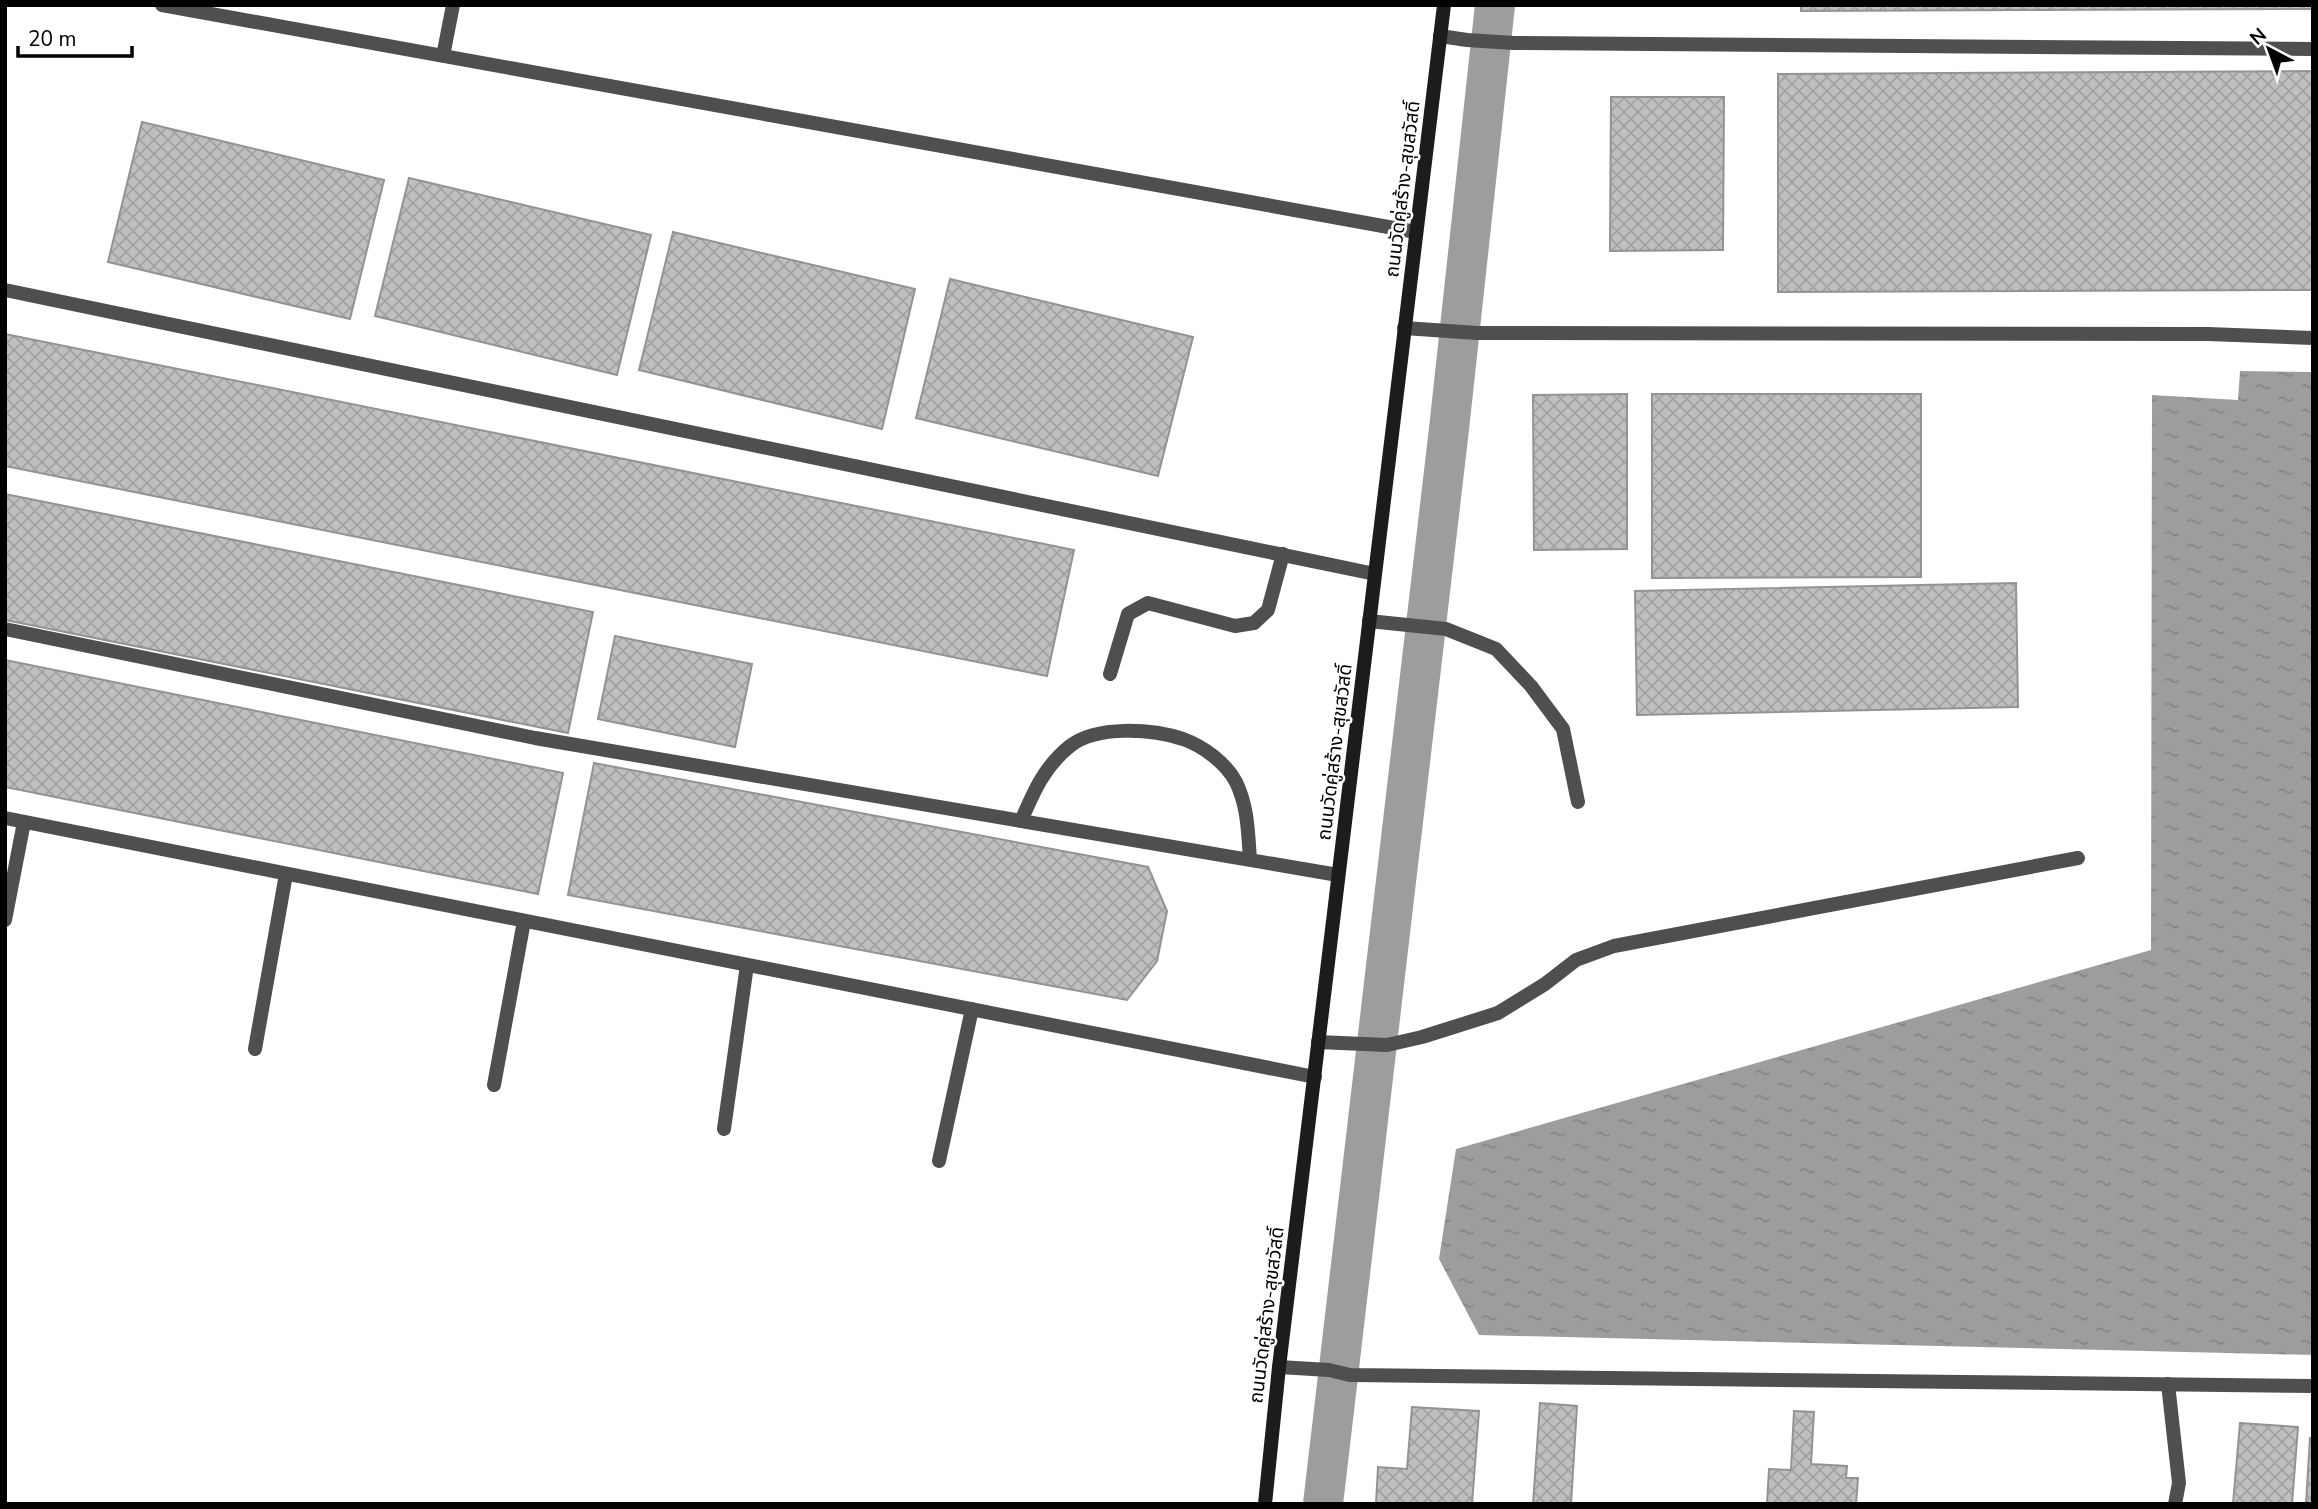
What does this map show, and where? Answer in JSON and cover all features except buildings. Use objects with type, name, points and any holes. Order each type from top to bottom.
[{"type":"street","points":[[162,5],[187,7],[1416,232]]},
{"type":"street","points":[[443,56],[453,5]]},
{"type":"street","name":"ถนนวัดคู่สร้าง-สุขสวัสดิ์","points":[[1265,1504],[1279,1367],[1444,5]]},
{"type":"street","points":[[1440,36],[1514,43],[2313,49]]},
{"type":"street","points":[[5,290],[1375,574]]},
{"type":"street","points":[[1404,328],[1477,333],[2207,334],[2313,338]]},
{"type":"street","points":[[1110,674],[1128,614],[1148,603],[1235,626],[1254,624],[1268,610],[1283,554]]},
{"type":"street","points":[[1369,621],[1447,628],[1496,649],[1531,686],[1563,729],[1578,802]]},
{"type":"street","points":[[5,629],[535,738],[1338,875]]},
{"type":"street","points":[[1021,821],[1042,775],[1071,744],[1102,733],[1137,730],[1184,739],[1214,756],[1235,780],[1247,808],[1250,860]]},
{"type":"street","points":[[5,818],[1315,1077]]},
{"type":"street","points":[[5,920],[24,822]]},
{"type":"street","points":[[1318,1042],[1387,1045],[1498,1013],[1545,984],[1576,960],[1614,946],[2078,858]]},
{"type":"street","points":[[255,1049],[286,874]]},
{"type":"street","points":[[494,1085],[524,920]]},
{"type":"street","points":[[724,1129],[747,965]]},
{"type":"street","points":[[939,1161],[972,1009]]},
{"type":"street","points":[[1279,1367],[1329,1370],[1350,1375],[2313,1386]]},
{"type":"street","points":[[2168,1384],[2179,1483],[2175,1504]]},
{"type":"water","points":[[2240,371],[2313,372],[2313,1355],[1479,1335],[1439,1259],[1456,1149],[2151,950],[2152,395],[2238,400]]},
{"type":"waterway","points":[[1323,1504],[1449,429],[1495,5]]}]
